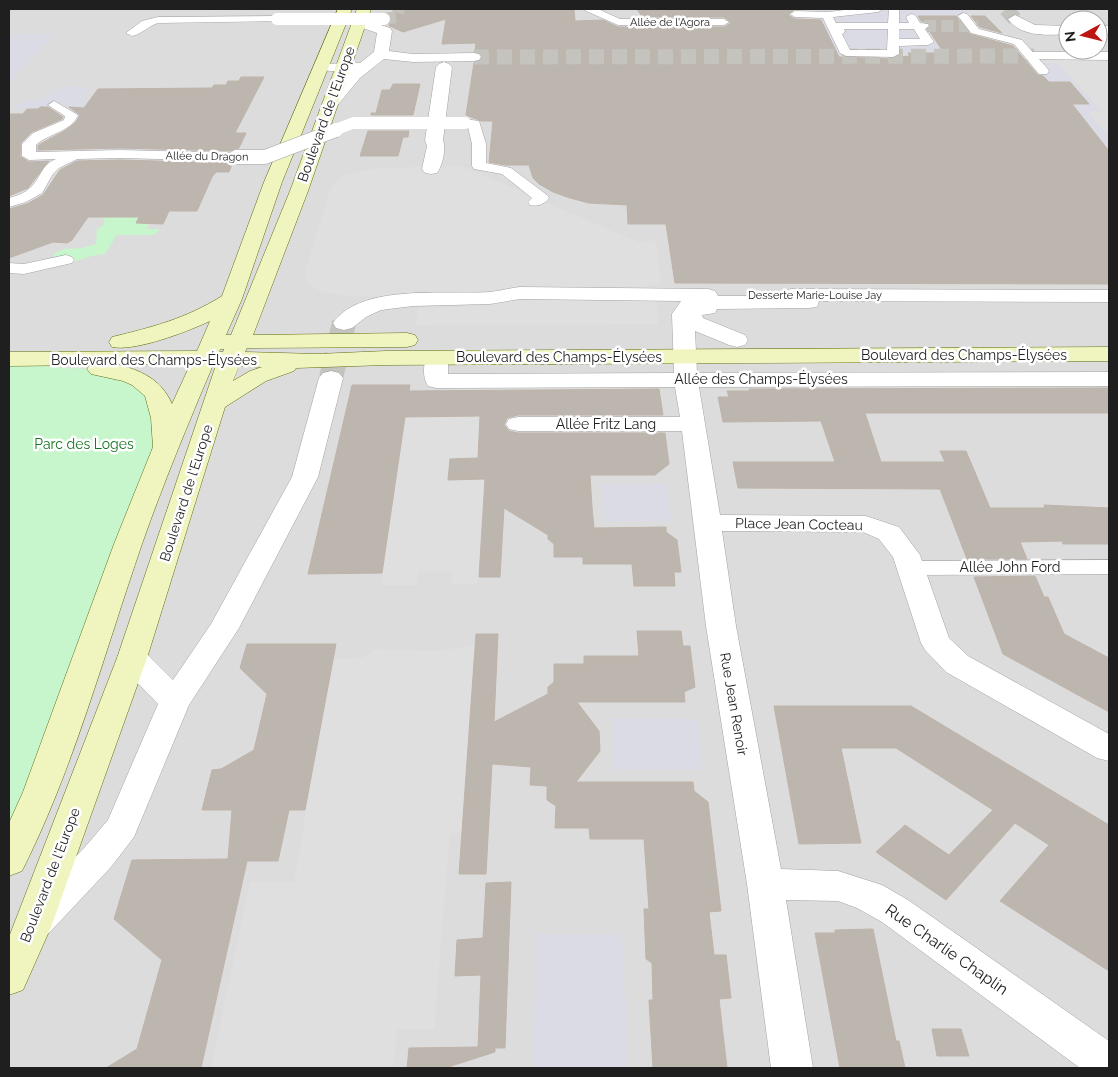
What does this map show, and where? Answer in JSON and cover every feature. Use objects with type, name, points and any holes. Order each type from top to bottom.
[{"type":"main road","name":"Boulevard de l'Europe","points":[[9,978],[32,927],[132,658],[225,370],[221,350],[231,299],[273,182],[345,9]]},
{"type":"main road","name":"Boulevard de l'Europe","points":[[9,861],[40,792],[128,544],[164,450],[221,350],[254,305],[299,191],[362,15]]},
{"type":"main road","points":[[120,342],[172,330],[212,312],[231,299]]},
{"type":"main road","points":[[254,305],[260,322],[272,329],[304,340]]},
{"type":"main road","name":"Boulevard des Champs-Élysées","points":[[9,359],[70,359],[221,350],[304,340],[684,359],[737,340],[1109,338]]},
{"type":"main road","name":"Boulevard des Champs-Élysées","points":[[9,344],[120,342],[221,350],[328,369],[437,358],[684,359],[1109,354]]},
{"type":"main road","points":[[70,359],[88,368],[117,371],[140,378],[157,393],[164,414],[164,450]]},
{"type":"main road","points":[[215,403],[258,376],[285,367],[328,369]]},
{"type":"street","name":"Allée de l'Agora","points":[[590,9],[618,22],[724,22]]},
{"type":"street","points":[[795,14],[828,15],[878,9]]},
{"type":"street","points":[[828,15],[846,53],[893,54],[894,9]]},
{"type":"street","points":[[894,42],[928,42],[921,26],[906,9]]},
{"type":"street","points":[[330,104],[380,54],[385,31],[362,15]]},
{"type":"street","points":[[963,16],[975,31],[1018,42],[1043,71]]},
{"type":"street","points":[[132,33],[146,23],[158,20],[384,20]]},
{"type":"street","points":[[978,26],[1018,22],[1038,30],[1058,30]]},
{"type":"street","points":[[839,32],[837,26],[921,26]]},
{"type":"street","points":[[380,54],[445,62],[474,57]]},
{"type":"street","points":[[1034,56],[1109,56]]},
{"type":"street","points":[[431,169],[436,146],[434,140],[445,62]]},
{"type":"street","points":[[320,67],[364,68]]},
{"type":"street","points":[[47,172],[43,162],[29,156],[29,144],[38,136],[69,122],[72,115],[54,105]]},
{"type":"street","name":"Allée du Dragon","points":[[29,156],[120,154],[264,157],[352,123],[465,123],[474,124],[479,144],[479,166],[506,171],[542,198],[536,202]]},
{"type":"street","points":[[412,170],[423,161],[427,147],[434,140]]},
{"type":"street","points":[[15,201],[37,190],[47,172],[54,165],[80,156]]},
{"type":"street","points":[[9,268],[24,268],[66,260]]},
{"type":"street","name":"Desserte Marie-Louise Jay","points":[[344,323],[351,316],[362,310],[387,302],[490,298],[520,293],[818,299],[1109,296]]},
{"type":"street","points":[[737,340],[698,325],[693,322],[691,313],[696,309],[707,308],[791,308],[818,299]]},
{"type":"street","name":"Rue Jean Renoir","points":[[792,1068],[765,884],[721,626],[684,359],[683,311],[688,305],[704,303],[818,299]]},
{"type":"street","name":"Allée des Champs-Élysées","points":[[437,358],[436,381],[684,359],[1109,379]]},
{"type":"street","points":[[32,927],[98,857],[122,827],[158,738],[175,702],[224,628],[305,477],[328,369]]},
{"type":"street","name":"Allée Fritz Lang","points":[[518,424],[693,424]]},
{"type":"street","name":"Place Jean Cocteau","points":[[708,523],[866,524],[890,533],[906,554],[936,643],[957,664],[1109,749]]},
{"type":"street","name":"Allée John Ford","points":[[910,568],[1109,567]]},
{"type":"street","points":[[132,658],[175,702]]},
{"type":"street","name":"Rue Charlie Chaplin","points":[[765,884],[838,886],[869,896],[895,910],[1109,1065]]},
{"type":"shaded area","points":[[9,9],[1109,9],[1109,1068],[9,1068]]},
{"type":"shaded area","points":[[969,9],[971,12],[961,15],[917,16],[941,52],[838,54],[819,18],[797,18],[794,11]]},
{"type":"shaded area","points":[[9,34],[54,34],[9,84]]},
{"type":"shaded area","points":[[1037,60],[1109,60],[1109,136],[1087,111],[1100,111],[1063,69],[1040,63]]},
{"type":"shaded area","points":[[1040,63],[1057,63],[1101,111],[1088,112],[1109,136],[1109,149],[1102,149],[1098,144],[1104,144],[1100,139],[1089,126],[1064,104],[1089,104],[1071,82],[1045,82],[1036,71],[1046,70]]},
{"type":"shaded area","points":[[80,85],[88,89],[82,100],[107,100],[74,132],[61,132],[57,137],[45,137],[39,149],[41,152],[61,155],[82,151],[126,136],[176,148],[173,154],[204,158],[195,161],[171,161],[165,172],[155,160],[142,155],[97,156],[43,173],[34,173],[36,162],[27,158],[9,157],[19,138],[9,138],[9,136],[27,135],[68,120],[61,120],[62,118],[60,118],[64,114],[46,114],[50,107],[41,107],[38,110],[21,108],[10,110],[23,101],[33,101],[47,97],[60,87]]},
{"type":"shaded area","points":[[462,166],[640,243],[656,240],[661,283],[649,286],[656,290],[658,324],[416,325],[418,308],[477,306],[478,297],[348,296],[323,292],[311,286],[305,272],[331,187],[339,178],[351,173],[379,168]]},
{"type":"shaded area","points":[[487,416],[479,438],[478,452],[487,452],[479,577],[476,584],[451,584],[453,571],[418,572],[416,585],[381,585],[405,417]]},
{"type":"shaded area","points":[[602,484],[667,484],[671,521],[604,521]]},
{"type":"shaded area","points":[[475,645],[462,833],[450,833],[434,1029],[397,1029],[393,1068],[211,1068],[250,882],[294,882],[305,810],[333,659],[363,658],[376,649],[440,651]]},
{"type":"shaded area","points":[[612,718],[698,719],[703,770],[614,770]]},
{"type":"shaded area","points":[[536,934],[622,935],[628,1068],[533,1068]]},
{"type":"green space","points":[[99,217],[139,217],[136,223],[149,223],[147,229],[160,229],[154,235],[117,235],[105,254],[92,256],[62,266],[26,272],[9,272],[9,264],[18,268],[29,266],[52,258],[55,253],[64,249],[82,248],[96,244],[97,229],[103,225],[105,220]]},
{"type":"green space","name":"Parc des Loges","points":[[9,364],[117,371],[140,379],[164,450],[40,792],[9,861]]},
{"type":"building","points":[[394,9],[574,9],[575,21],[603,20],[618,27],[724,27],[731,23],[724,17],[642,17],[637,9],[795,9],[788,15],[795,19],[821,20],[839,57],[893,59],[910,56],[908,53],[944,53],[928,29],[931,26],[930,23],[921,21],[918,16],[956,16],[970,34],[1013,46],[1038,75],[1043,76],[1049,82],[1070,82],[1089,104],[1072,104],[1109,151],[1109,284],[675,283],[666,224],[628,224],[627,205],[589,203],[570,198],[553,192],[539,184],[533,178],[529,165],[505,165],[489,162],[493,121],[481,121],[466,115],[474,63],[479,62],[483,58],[481,53],[475,51],[476,43],[442,44],[446,19],[403,32],[389,26]]},
{"type":"building","points":[[971,16],[985,16],[1002,33],[980,27]]},
{"type":"building","points":[[241,77],[264,77],[235,133],[246,133],[239,148],[231,151],[120,148],[38,150],[38,146],[42,143],[66,130],[76,122],[80,115],[69,107],[84,108],[98,89],[212,88],[214,85],[226,85],[228,81],[239,81]]},
{"type":"building","points":[[393,84],[420,84],[413,115],[371,115],[371,113],[376,113],[382,90],[390,90]]},
{"type":"building","points":[[40,107],[48,107],[63,117],[32,132],[21,143],[20,156],[29,162],[49,161],[28,188],[9,196],[9,114],[23,114],[27,109],[39,109]]},
{"type":"building","points":[[368,131],[409,131],[408,137],[403,137],[398,156],[360,156]]},
{"type":"building","points":[[120,160],[232,164],[229,172],[216,172],[212,177],[197,211],[169,211],[163,224],[136,223],[139,217],[88,217],[72,240],[67,243],[53,242],[9,258],[9,209],[27,204],[43,195],[60,170],[77,161]]},
{"type":"building","points":[[352,385],[410,385],[409,391],[659,389],[663,415],[518,415],[507,418],[504,425],[509,431],[518,433],[665,433],[669,464],[655,475],[590,475],[592,507],[594,528],[666,527],[666,532],[677,540],[681,572],[674,572],[675,586],[634,586],[632,564],[583,564],[583,557],[554,557],[554,544],[548,539],[548,535],[504,508],[500,577],[479,577],[485,479],[448,480],[450,459],[478,458],[480,416],[405,417],[382,573],[308,574]]},
{"type":"building","points":[[1109,388],[1109,413],[865,413],[881,462],[945,462],[940,451],[966,451],[990,508],[1045,508],[1044,505],[1109,508],[1109,544],[1063,544],[1062,541],[1020,542],[1027,559],[967,559],[940,489],[738,488],[733,462],[835,462],[821,421],[723,422],[718,397],[729,397],[727,391],[750,391],[749,389]]},
{"type":"building","points":[[1035,576],[1044,597],[1048,597],[1064,634],[1109,658],[1109,712],[1003,654],[974,577]]},
{"type":"building","points":[[637,631],[681,631],[683,646],[690,646],[695,687],[684,692],[685,702],[577,702],[599,731],[600,751],[576,782],[693,782],[694,791],[708,802],[721,911],[709,912],[714,955],[726,955],[731,998],[719,999],[727,1068],[653,1068],[649,1000],[653,1000],[652,963],[646,959],[644,909],[649,909],[644,839],[590,839],[589,828],[555,828],[556,806],[547,800],[547,786],[530,785],[531,767],[492,764],[486,874],[459,874],[476,634],[498,634],[494,722],[548,694],[548,687],[554,682],[554,664],[584,664],[584,656],[639,656]]},
{"type":"building","points":[[247,644],[336,644],[305,810],[289,810],[278,861],[247,861],[201,1068],[106,1068],[137,1049],[162,960],[114,919],[132,860],[228,859],[232,810],[202,810],[212,770],[221,769],[254,750],[267,694],[240,668]]},
{"type":"building","points":[[774,706],[911,706],[1109,825],[1109,971],[1000,901],[1049,845],[1015,823],[946,900],[876,852],[905,825],[949,855],[993,810],[896,748],[841,748],[861,843],[799,844]]},
{"type":"building","points":[[511,882],[505,1048],[495,1048],[495,1052],[445,1068],[407,1068],[409,1048],[478,1047],[481,975],[455,976],[457,940],[483,938],[486,883]]},
{"type":"building","points":[[873,929],[896,1041],[899,1041],[905,1068],[840,1068],[815,933],[835,933],[835,930]]},
{"type":"building","points":[[932,1029],[961,1029],[969,1056],[937,1056]]},
{"type":"tunnel","points":[[384,19],[397,17],[399,9]]},
{"type":"tunnel","points":[[1006,9],[1015,19]]},
{"type":"tunnel","points":[[924,26],[978,26]]},
{"type":"tunnel","points":[[474,57],[1034,56]]},
{"type":"tunnel","points":[[331,378],[344,323]]}]
